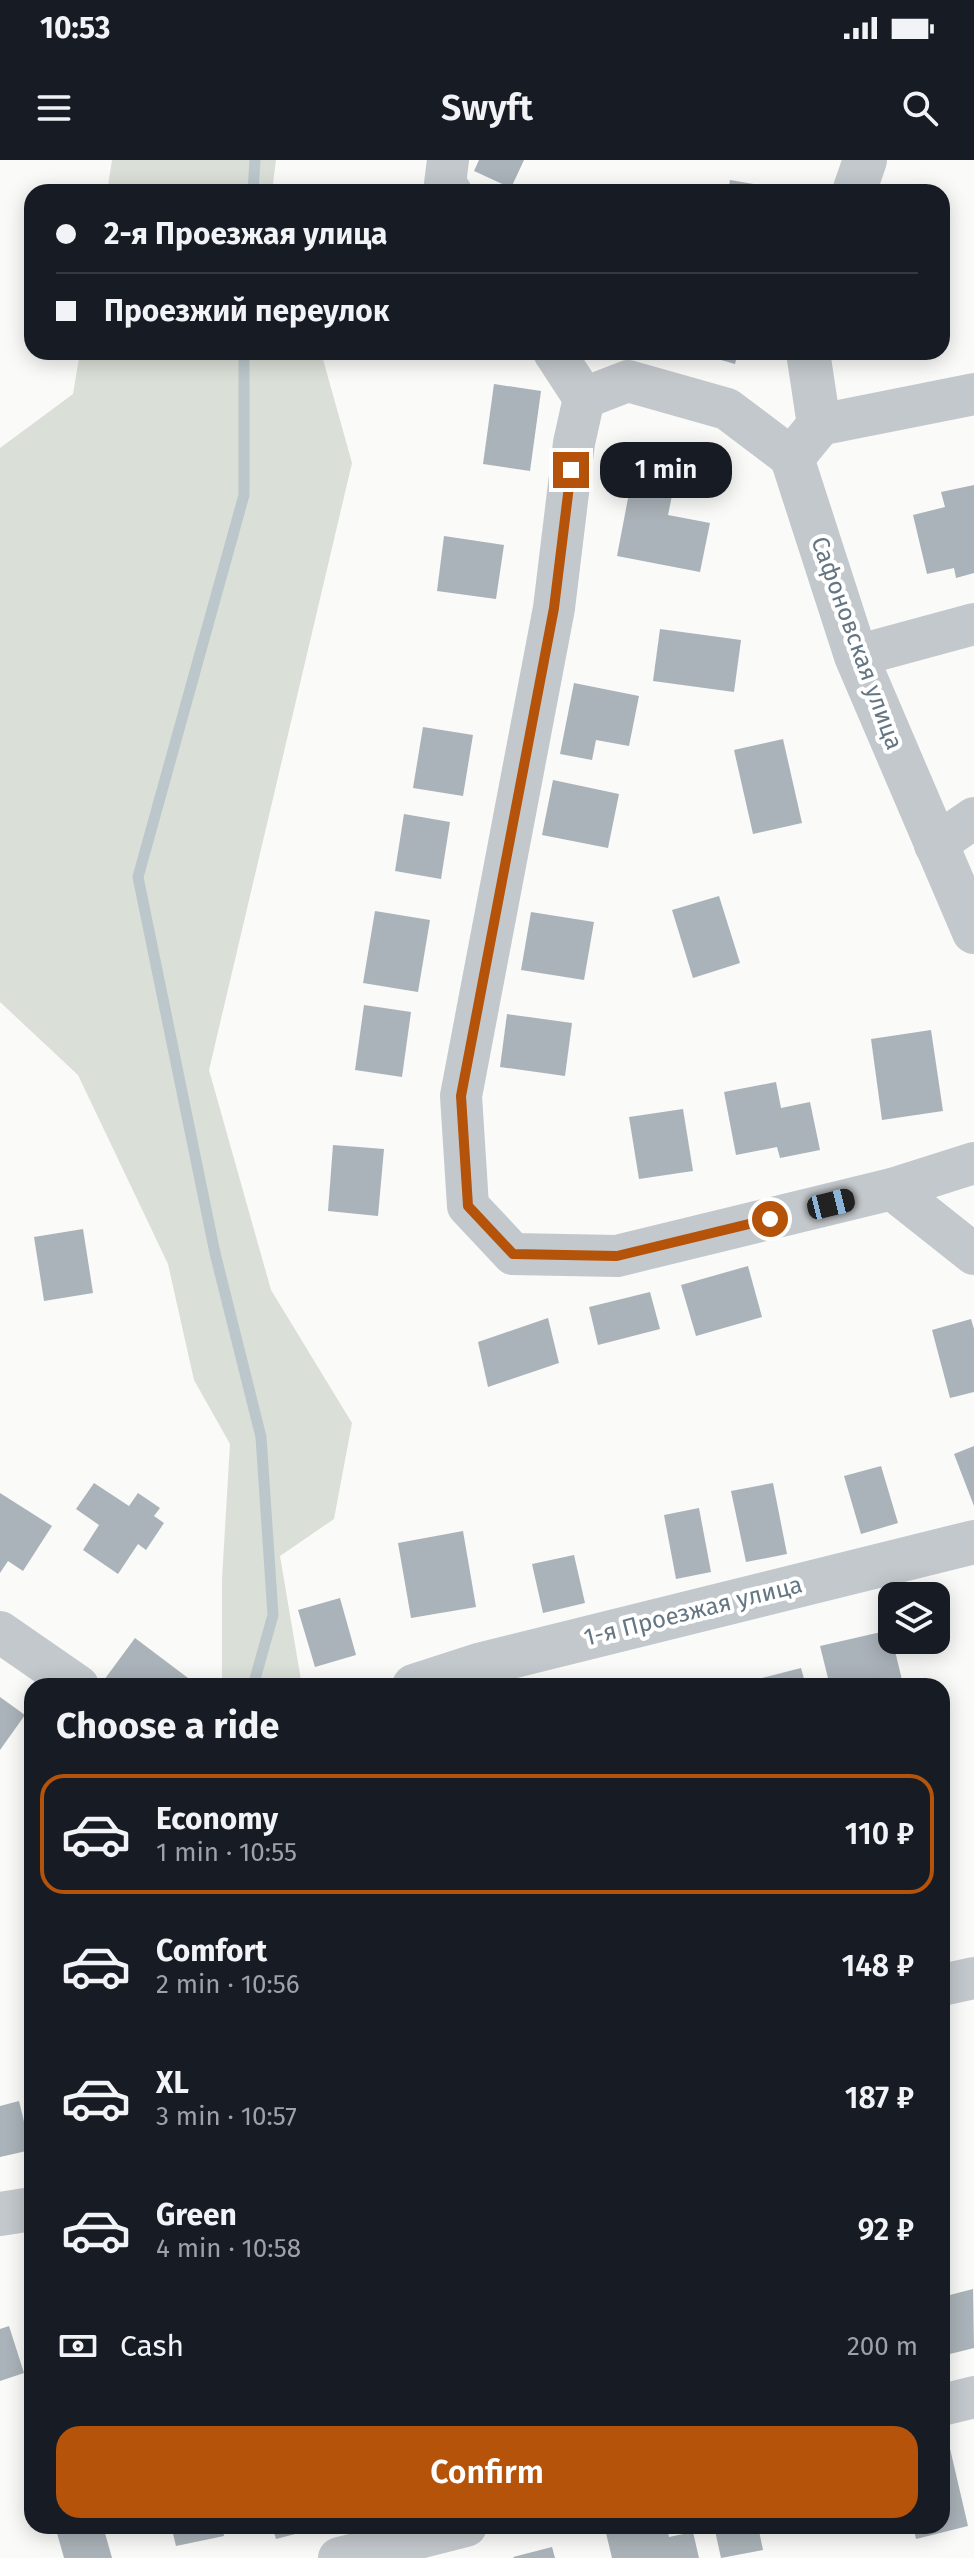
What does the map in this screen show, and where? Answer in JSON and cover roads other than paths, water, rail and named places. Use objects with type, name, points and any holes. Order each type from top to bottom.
[{"type":"street","points":[[857,184],[865,160]]},
{"type":"street","points":[[559,360],[584,398],[574,443],[554,608],[461,1096],[468,1206],[513,1254],[617,1256],[892,1189],[974,1163]]},
{"type":"street","name":"Сафоновская улица","points":[[808,360],[806,441],[856,656],[974,932]]},
{"type":"street","points":[[584,398],[628,381],[727,409],[806,441],[974,394]]},
{"type":"street","points":[[856,656],[974,624]]},
{"type":"street","points":[[935,845],[974,818]]},
{"type":"street","points":[[892,1189],[974,1254]]},
{"type":"street","name":"1-я Проезжая улица","points":[[439,1678],[482,1664],[974,1542]]},
{"type":"street","points":[[0,1632],[66,1678]]},
{"type":"street","points":[[950,1983],[974,1978]]},
{"type":"street","points":[[0,2214],[24,2210]]},
{"type":"street","points":[[950,2403],[974,2397]]},
{"type":"street","points":[[339,2558],[434,2534]]},
{"type":"waterway","points":[[254,184],[255,160]]},
{"type":"waterway","points":[[244,360],[244,495],[138,877],[215,1253],[261,1437],[273,1615],[255,1678]]}]
